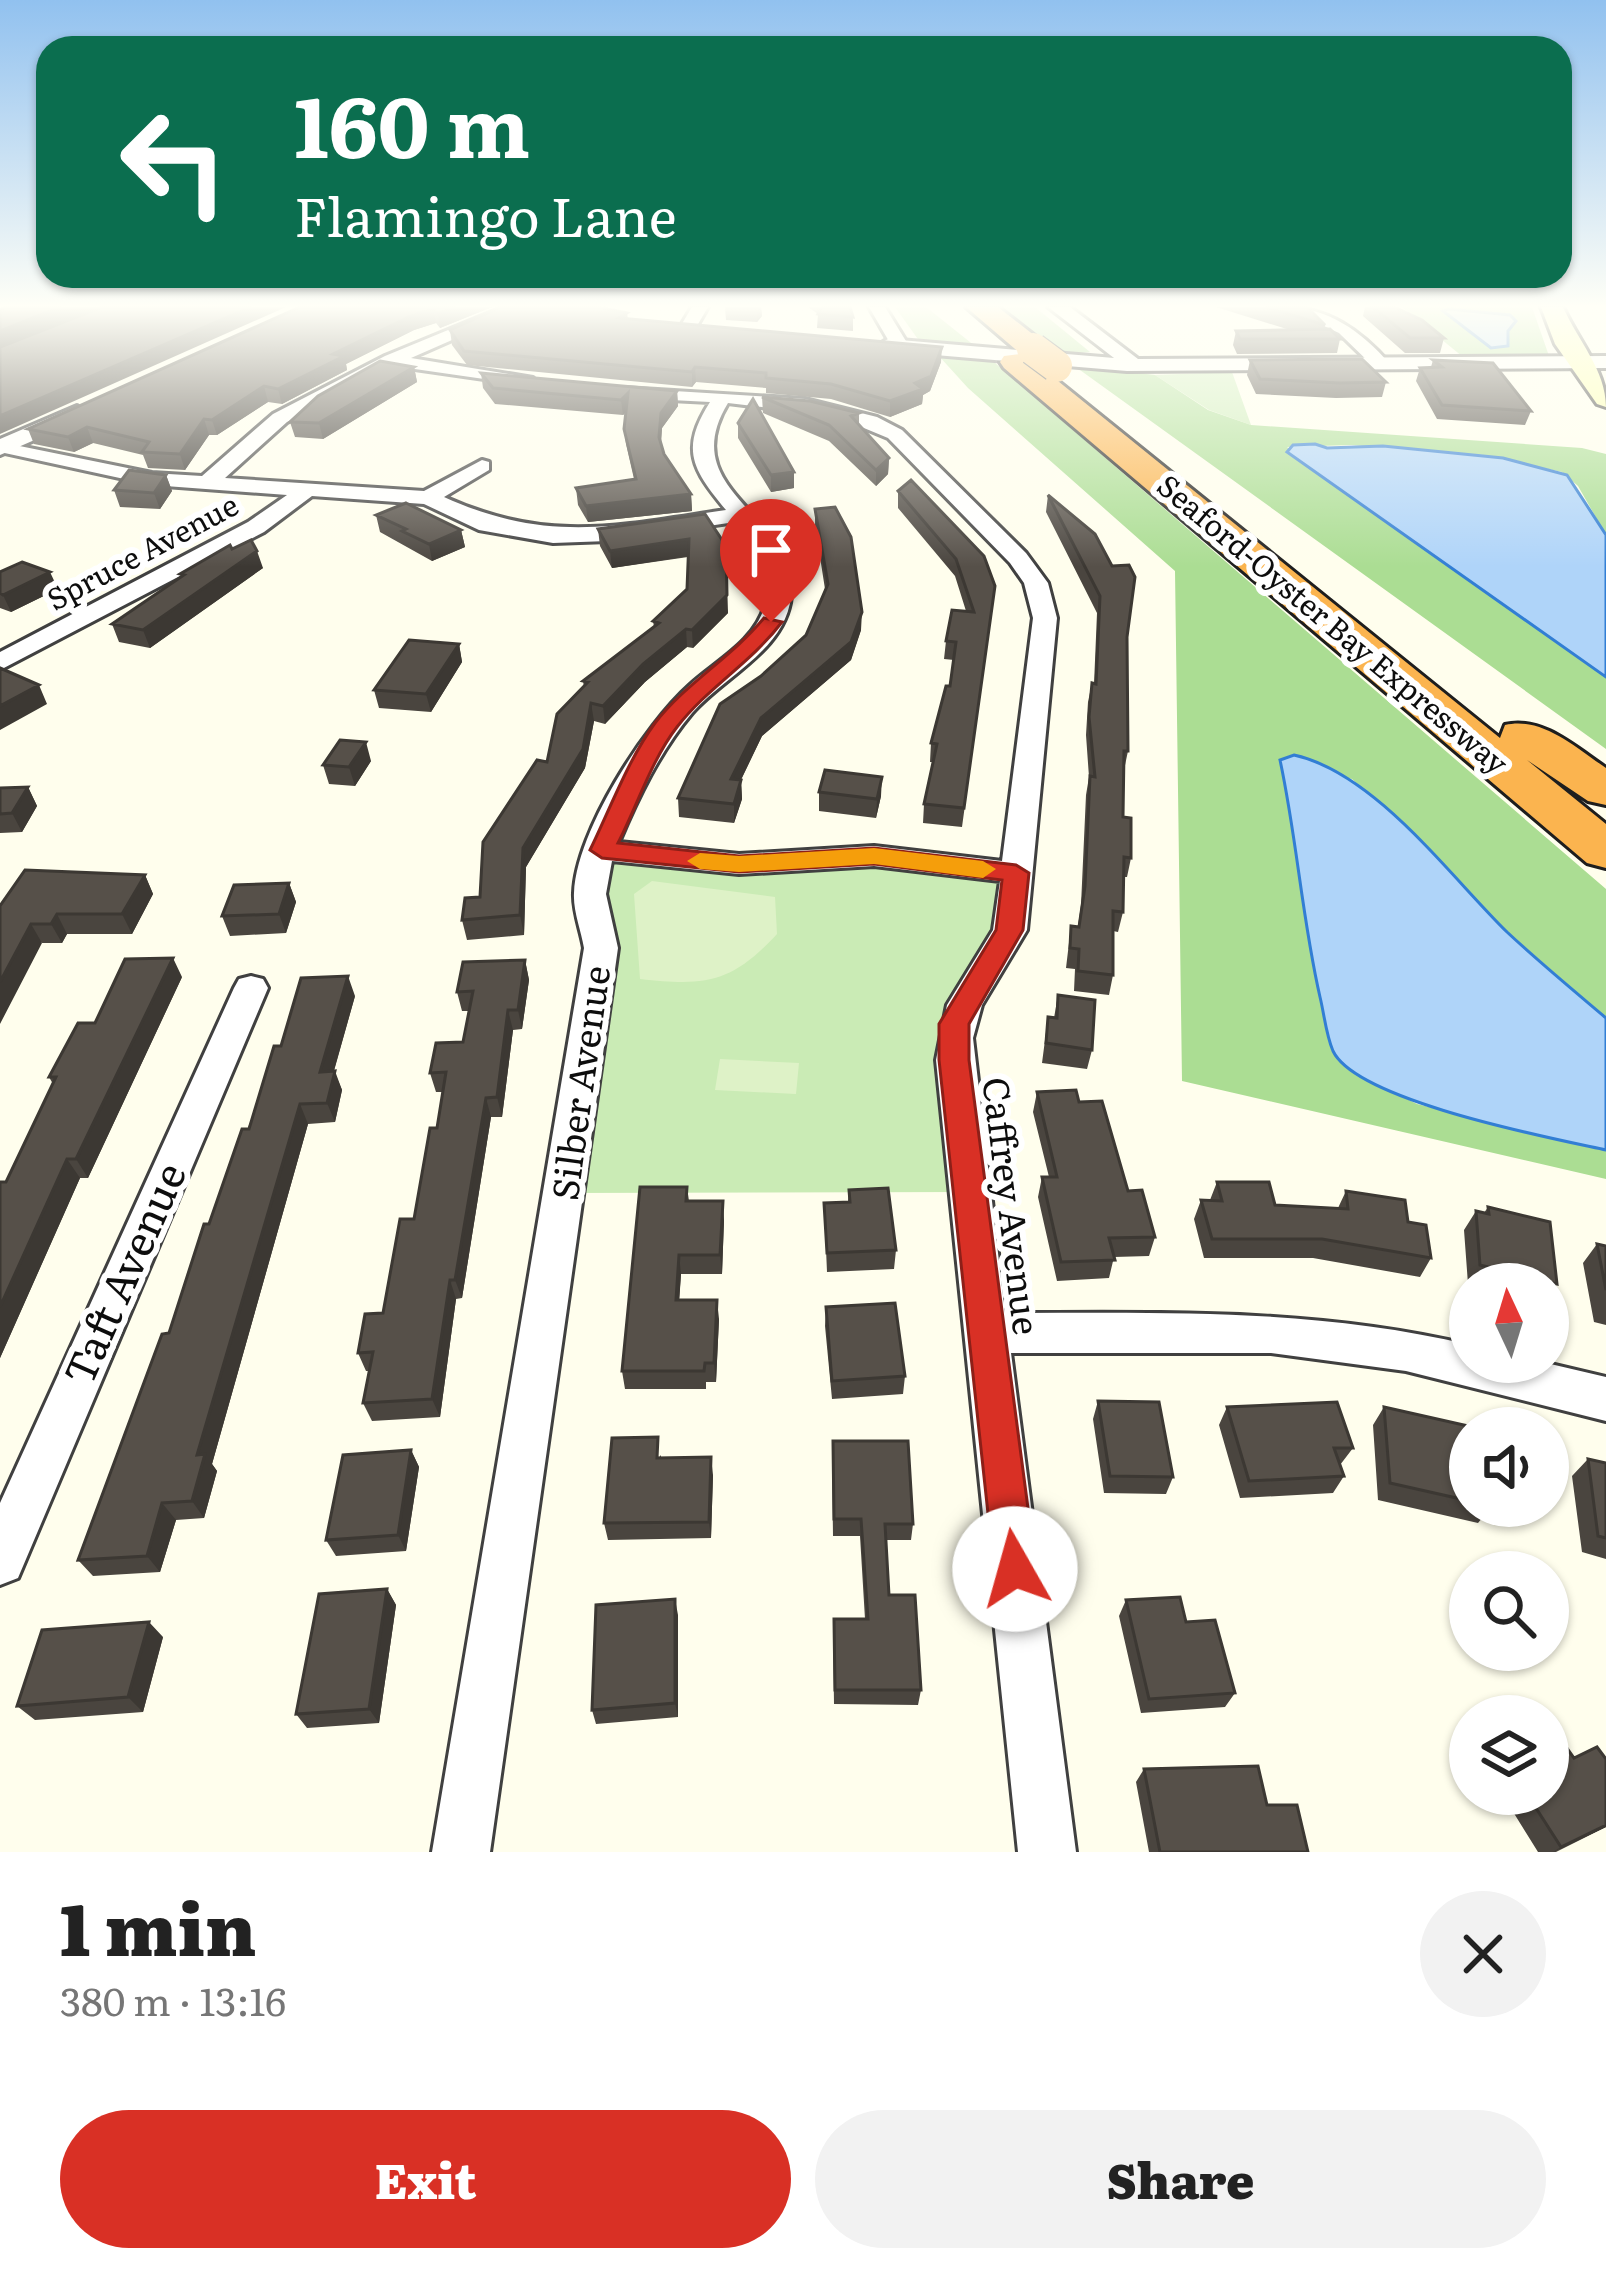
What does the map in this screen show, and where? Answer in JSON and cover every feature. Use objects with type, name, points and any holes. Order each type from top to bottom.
[{"type":"highway","name":"Seaford-Oyster Bay Expressway","points":[[1068,393],[1606,851]]},
{"type":"highway","name":"Seaford-Oyster Bay Expressway","points":[[1073,393],[1606,801]]},
{"type":"highway","points":[[1522,735],[1606,790]]},
{"type":"street","points":[[208,482],[280,418],[327,393]]},
{"type":"street","name":"Caffrey Avenue","points":[[656,393],[830,409],[874,421],[895,434],[1018,558],[1036,584],[1045,618],[1010,930],[954,1024],[954,1060],[1047,1852]]},
{"type":"street","name":"Silber Avenue","points":[[461,1852],[601,948],[590,892],[602,850],[664,728],[695,694],[745,655],[771,622],[780,587],[775,561],[702,453],[704,429],[721,399]]},
{"type":"street","points":[[1,447],[103,401]]},
{"type":"street","points":[[1,447],[134,477],[428,499],[487,525],[553,536],[608,534],[742,514]]},
{"type":"street","points":[[428,499],[482,466]]},
{"type":"street","name":"Spruce Avenue","points":[[0,662],[256,527],[308,489]]},
{"type":"street","points":[[602,850],[739,864],[874,856],[1016,873]]},
{"type":"street","name":"Taft Avenue","points":[[0,1560],[250,988]]},
{"type":"street","points":[[988,1334],[1271,1333],[1406,1350],[1606,1400]]},
{"type":"green space","points":[[974,393],[1030,393],[1606,889],[1606,1018],[1510,934],[1352,779],[1280,761],[1349,1070],[1417,1104],[1606,1150],[1606,1179],[1182,1081],[1175,571]]},
{"type":"green space","points":[[1112,393],[1183,393],[1208,410],[1251,425],[1582,448],[1606,454],[1606,535],[1578,486],[1562,472],[1483,455],[1351,445],[1287,447],[1606,677],[1606,749]]},
{"type":"green space","points":[[1183,393],[1240,393],[1251,425],[1209,410]]},
{"type":"green space","points":[[602,850],[668,859],[833,856],[1016,873],[1010,930],[961,1007],[970,1192],[565,1193]]},
{"type":"green space","points":[[652,881],[775,897],[777,934],[745,963],[716,978],[640,979],[634,894]]},
{"type":"green space","points":[[720,1059],[799,1063],[796,1094],[715,1090]]},
{"type":"water","points":[[1293,445],[1503,458],[1567,475],[1606,535],[1606,677],[1287,452]]},
{"type":"water","points":[[1294,755],[1324,765],[1382,804],[1507,932],[1606,1018],[1606,1150],[1415,1101],[1349,1069],[1333,1051],[1314,968],[1280,760]]},
{"type":"building","points":[[0,393],[52,393],[0,416]]},
{"type":"building","points":[[107,393],[253,393],[212,420],[204,419],[180,454],[142,452],[149,442],[87,427],[68,437],[28,429]]},
{"type":"building","points":[[369,393],[319,423],[290,422],[318,396]]},
{"type":"building","points":[[551,393],[628,393],[621,400]]},
{"type":"building","points":[[628,393],[675,393],[661,413],[659,437],[664,454],[691,494],[586,506],[576,488],[636,479],[624,429]]},
{"type":"building","points":[[864,393],[911,393],[890,401]]},
{"type":"building","points":[[1435,393],[1517,393],[1531,411],[1442,405]]},
{"type":"building","points":[[762,397],[810,401],[859,413],[851,416],[889,458],[876,470],[829,425]]},
{"type":"building","points":[[753,399],[794,472],[771,475],[738,423]]},
{"type":"building","points":[[129,470],[166,475],[154,493],[114,490]]},
{"type":"building","points":[[911,480],[984,556],[995,586],[964,808],[924,804],[937,744],[931,743],[946,686],[950,686],[956,642],[946,641],[952,610],[974,612],[956,559],[898,491]]},
{"type":"building","points":[[1048,495],[1095,534],[1112,566],[1129,565],[1135,577],[1127,637],[1123,817],[1131,818],[1131,858],[1124,857],[1123,912],[1113,911],[1113,975],[1078,971],[1079,949],[1070,948],[1071,926],[1079,927],[1085,886],[1090,776],[1095,777],[1089,717],[1092,683],[1096,684],[1100,596]]},
{"type":"building","points":[[406,503],[461,530],[429,544],[376,515]]},
{"type":"building","points":[[835,507],[851,537],[862,612],[851,642],[761,718],[731,779],[741,780],[734,804],[678,798],[720,704],[761,676],[806,635],[828,584],[815,509]]},
{"type":"building","points":[[705,514],[726,546],[727,595],[692,630],[686,629],[643,664],[603,706],[591,703],[583,749],[523,848],[520,915],[462,920],[465,898],[480,897],[483,842],[537,760],[547,762],[557,714],[588,682],[583,681],[659,623],[653,621],[687,589],[689,539],[610,551],[598,529]]},
{"type":"building","points":[[251,540],[257,551],[143,630],[112,624],[184,575],[180,574],[230,545],[232,549]]},
{"type":"building","points":[[22,562],[50,572],[3,595],[0,572]]},
{"type":"building","points":[[409,640],[459,644],[426,694],[374,690]]},
{"type":"building","points":[[0,668],[39,685],[0,706]]},
{"type":"building","points":[[340,740],[366,742],[349,767],[323,765]]},
{"type":"building","points":[[825,770],[882,777],[877,799],[819,792]]},
{"type":"building","points":[[28,787],[12,813],[0,814],[0,788]]},
{"type":"building","points":[[25,870],[145,875],[122,914],[57,914],[51,924],[31,924],[0,982],[0,906]]},
{"type":"building","points":[[289,883],[279,914],[222,916],[234,885]]},
{"type":"building","points":[[173,958],[76,1159],[67,1159],[0,1307],[0,1182],[6,1182],[56,1077],[49,1077],[78,1023],[95,1023],[125,959]]},
{"type":"building","points":[[525,960],[518,1010],[508,1010],[497,1097],[486,1098],[432,1399],[363,1403],[373,1352],[358,1353],[365,1314],[383,1313],[400,1219],[414,1219],[430,1128],[437,1128],[446,1072],[430,1073],[436,1043],[463,1042],[473,991],[457,992],[463,962]]},
{"type":"building","points":[[348,976],[320,1072],[335,1071],[327,1103],[300,1104],[197,1455],[205,1454],[192,1501],[162,1503],[147,1556],[78,1560],[162,1334],[169,1333],[204,1224],[209,1224],[242,1129],[249,1129],[274,1046],[281,1046],[301,978]]},
{"type":"building","points":[[1058,995],[1095,1000],[1092,1050],[1046,1043],[1048,1017],[1057,1018]]},
{"type":"building","points":[[1076,1090],[1079,1102],[1102,1101],[1128,1191],[1142,1190],[1155,1237],[1109,1238],[1115,1260],[1061,1262],[1042,1177],[1057,1177],[1037,1092]]},
{"type":"building","points":[[1217,1182],[1269,1182],[1275,1205],[1348,1209],[1346,1191],[1405,1200],[1408,1222],[1426,1225],[1431,1258],[1322,1239],[1212,1239],[1201,1200],[1222,1201]]},
{"type":"building","points":[[640,1187],[687,1187],[686,1201],[723,1201],[720,1255],[679,1255],[676,1300],[717,1300],[714,1363],[705,1363],[704,1371],[622,1371]]},
{"type":"building","points":[[888,1188],[896,1250],[827,1253],[824,1203],[850,1202],[849,1190]]},
{"type":"building","points":[[1488,1207],[1550,1222],[1555,1263],[1480,1263],[1476,1211],[1489,1214]]},
{"type":"building","points":[[1597,1244],[1606,1246],[1606,1290]]},
{"type":"building","points":[[895,1303],[905,1376],[832,1381],[826,1307]]},
{"type":"building","points":[[1098,1401],[1159,1402],[1173,1477],[1110,1476]]},
{"type":"building","points":[[1337,1402],[1353,1448],[1334,1448],[1344,1476],[1249,1481],[1227,1407]]},
{"type":"building","points":[[1384,1407],[1449,1422],[1449,1496],[1390,1483]]},
{"type":"building","points":[[658,1437],[657,1458],[711,1457],[709,1522],[604,1523],[612,1438]]},
{"type":"building","points":[[833,1441],[908,1441],[913,1524],[885,1524],[889,1595],[915,1595],[921,1690],[835,1690],[834,1619],[868,1619],[861,1519],[834,1519]]},
{"type":"building","points":[[411,1450],[398,1535],[326,1540],[343,1455]]},
{"type":"building","points":[[1588,1459],[1606,1463],[1606,1538],[1598,1536]]},
{"type":"building","points":[[387,1589],[369,1709],[296,1714],[319,1594]]},
{"type":"building","points":[[1180,1597],[1186,1622],[1215,1620],[1235,1693],[1149,1699],[1126,1600]]},
{"type":"building","points":[[675,1599],[675,1703],[592,1710],[596,1605]]},
{"type":"building","points":[[149,1622],[128,1697],[17,1706],[42,1630]]},
{"type":"building","points":[[1597,1747],[1606,1759],[1606,1825],[1561,1847],[1540,1815],[1569,1815],[1569,1751],[1574,1758]]},
{"type":"building","points":[[1258,1766],[1267,1805],[1297,1805],[1308,1852],[1160,1852],[1144,1769]]},
{"type":"slow traffic","points":[[700,861],[739,864],[874,856],[983,869]]},
{"type":"route","points":[[771,622],[745,655],[695,694],[664,728],[602,850],[739,864],[874,856],[1016,873],[1010,930],[954,1024],[954,1060],[1015,1569]]}]
